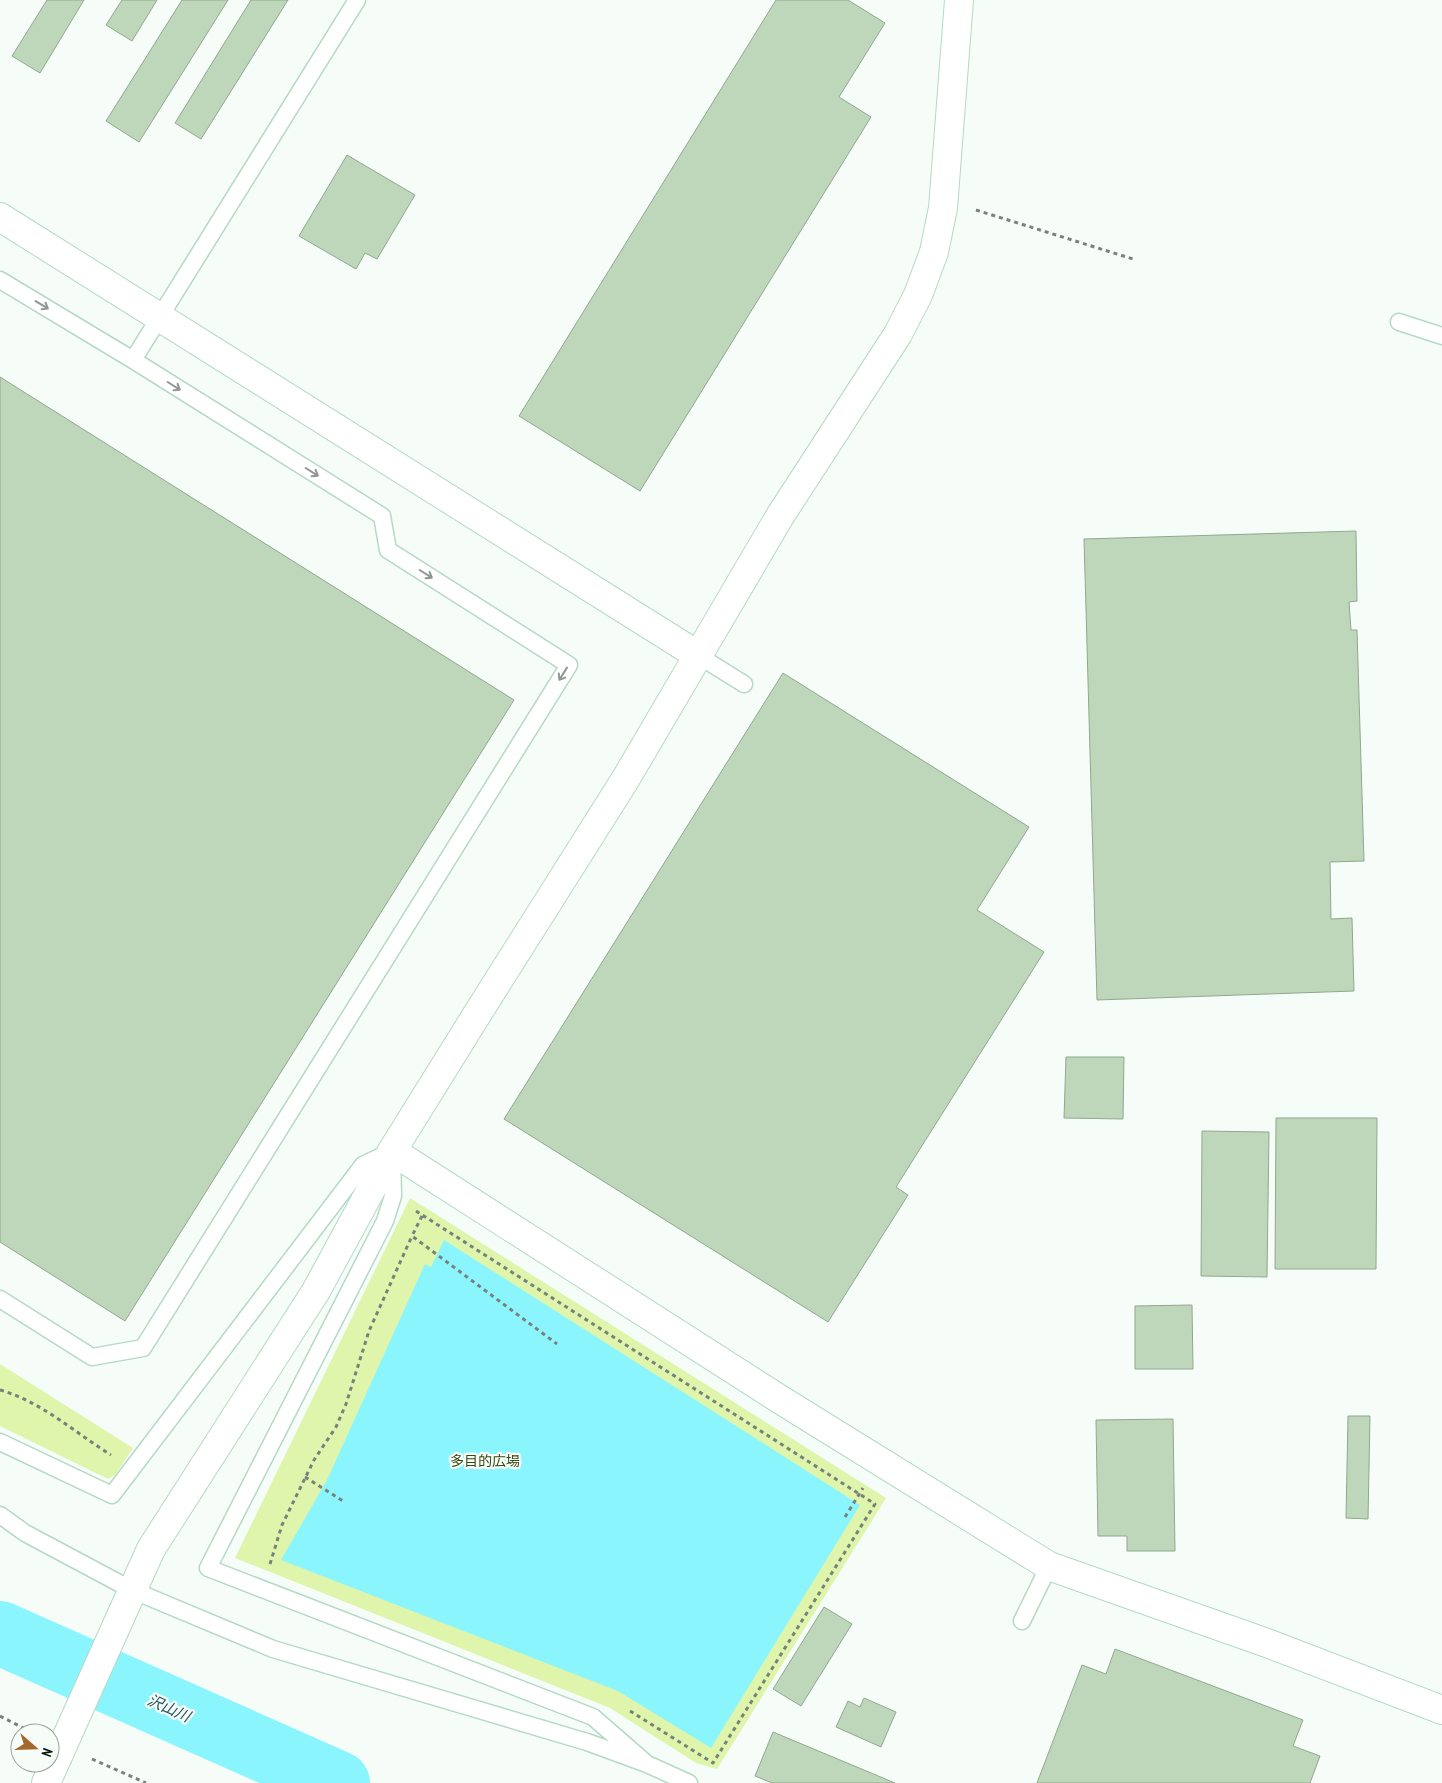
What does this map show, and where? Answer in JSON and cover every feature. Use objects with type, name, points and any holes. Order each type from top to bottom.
[{"type":"street","points":[[46,1783],[150,1549],[316,1291],[392,1151],[480,1008],[625,780],[780,516],[898,334],[918,295],[934,252],[944,200],[959,0]]},
{"type":"street","points":[[0,217],[699,656]]},
{"type":"street","points":[[392,1151],[789,1405],[1049,1566],[1267,1643],[1442,1710]]},
{"type":"lane","points":[[133,360],[357,0]]},
{"type":"lane","points":[[0,280],[133,360],[382,516],[388,550],[569,665],[143,1348],[92,1357],[0,1300]]},
{"type":"lane","points":[[1399,322],[1442,336]]},
{"type":"lane","points":[[699,656],[744,684]]},
{"type":"lane","points":[[0,1442],[112,1495],[363,1165],[392,1151],[393,1196],[385,1221],[208,1568],[593,1717],[647,1764]]},
{"type":"lane","points":[[0,1515],[128,1600],[273,1649],[587,1742],[647,1764],[689,1783]]},
{"type":"lane","points":[[1022,1621],[1049,1566]]},
{"type":"path","points":[[944,200],[1132,259]]},
{"type":"path","points":[[393,1196],[875,1504],[713,1762],[622,1705]]},
{"type":"path","points":[[279,1568],[269,1564],[282,1525],[314,1460],[336,1427],[346,1404],[369,1331],[422,1216]]},
{"type":"path","points":[[412,1236],[556,1344]]},
{"type":"path","points":[[0,1390],[17,1395],[49,1412],[132,1468]]},
{"type":"path","points":[[305,1477],[343,1501]]},
{"type":"path","points":[[845,1517],[859,1495]]},
{"type":"path","points":[[0,1716],[14,1723]]},
{"type":"path","points":[[63,1742],[146,1783]]},
{"type":"green space","name":"多目的広場","points":[[410,1198],[886,1498],[717,1769],[696,1763],[610,1708],[235,1558]]},
{"type":"green space","points":[[0,1364],[133,1448],[115,1475],[108,1479],[0,1426]]},
{"type":"water","name":"多目的広場","points":[[444,1240],[860,1505],[711,1748],[618,1691],[281,1560],[327,1480],[425,1264],[431,1267]]},
{"type":"building","points":[[47,0],[84,0],[40,73],[12,56]]},
{"type":"building","points":[[122,0],[157,0],[132,41],[106,25]]},
{"type":"building","points":[[182,0],[228,0],[139,142],[106,121]]},
{"type":"building","points":[[251,0],[288,0],[201,139],[175,123]]},
{"type":"building","points":[[776,0],[848,0],[885,23],[839,97],[871,117],[640,491],[519,416]]},
{"type":"building","points":[[347,155],[415,195],[377,259],[365,253],[356,269],[299,236]]},
{"type":"building","points":[[0,377],[514,700],[125,1321],[0,1242]]},
{"type":"building","points":[[1356,531],[1357,601],[1349,602],[1351,630],[1357,630],[1364,861],[1330,862],[1331,919],[1352,918],[1354,991],[1097,1000],[1084,539]]},
{"type":"building","points":[[783,673],[1029,827],[977,910],[1044,952],[896,1187],[908,1195],[828,1322],[504,1119]]},
{"type":"building","points":[[1066,1057],[1124,1057],[1123,1119],[1064,1118]]},
{"type":"building","points":[[1276,1118],[1377,1118],[1376,1269],[1275,1269]]},
{"type":"building","points":[[1202,1131],[1269,1132],[1267,1277],[1201,1276]]},
{"type":"building","points":[[1192,1305],[1193,1369],[1135,1369],[1135,1306]]},
{"type":"building","points":[[1348,1416],[1370,1416],[1368,1519],[1346,1518]]},
{"type":"building","points":[[1173,1419],[1175,1551],[1127,1551],[1127,1536],[1098,1536],[1096,1420]]},
{"type":"building","points":[[824,1607],[852,1624],[801,1706],[773,1689]]},
{"type":"building","points":[[1115,1649],[1303,1720],[1293,1746],[1320,1756],[1310,1783],[1037,1783],[1082,1665],[1106,1674]]},
{"type":"building","points":[[864,1698],[896,1712],[881,1747],[836,1727],[848,1701],[860,1707]]},
{"type":"building","points":[[773,1732],[895,1783],[772,1783],[755,1776]]},
{"type":"waterway","name":"沢山川","points":[[0,1633],[338,1783]]}]
